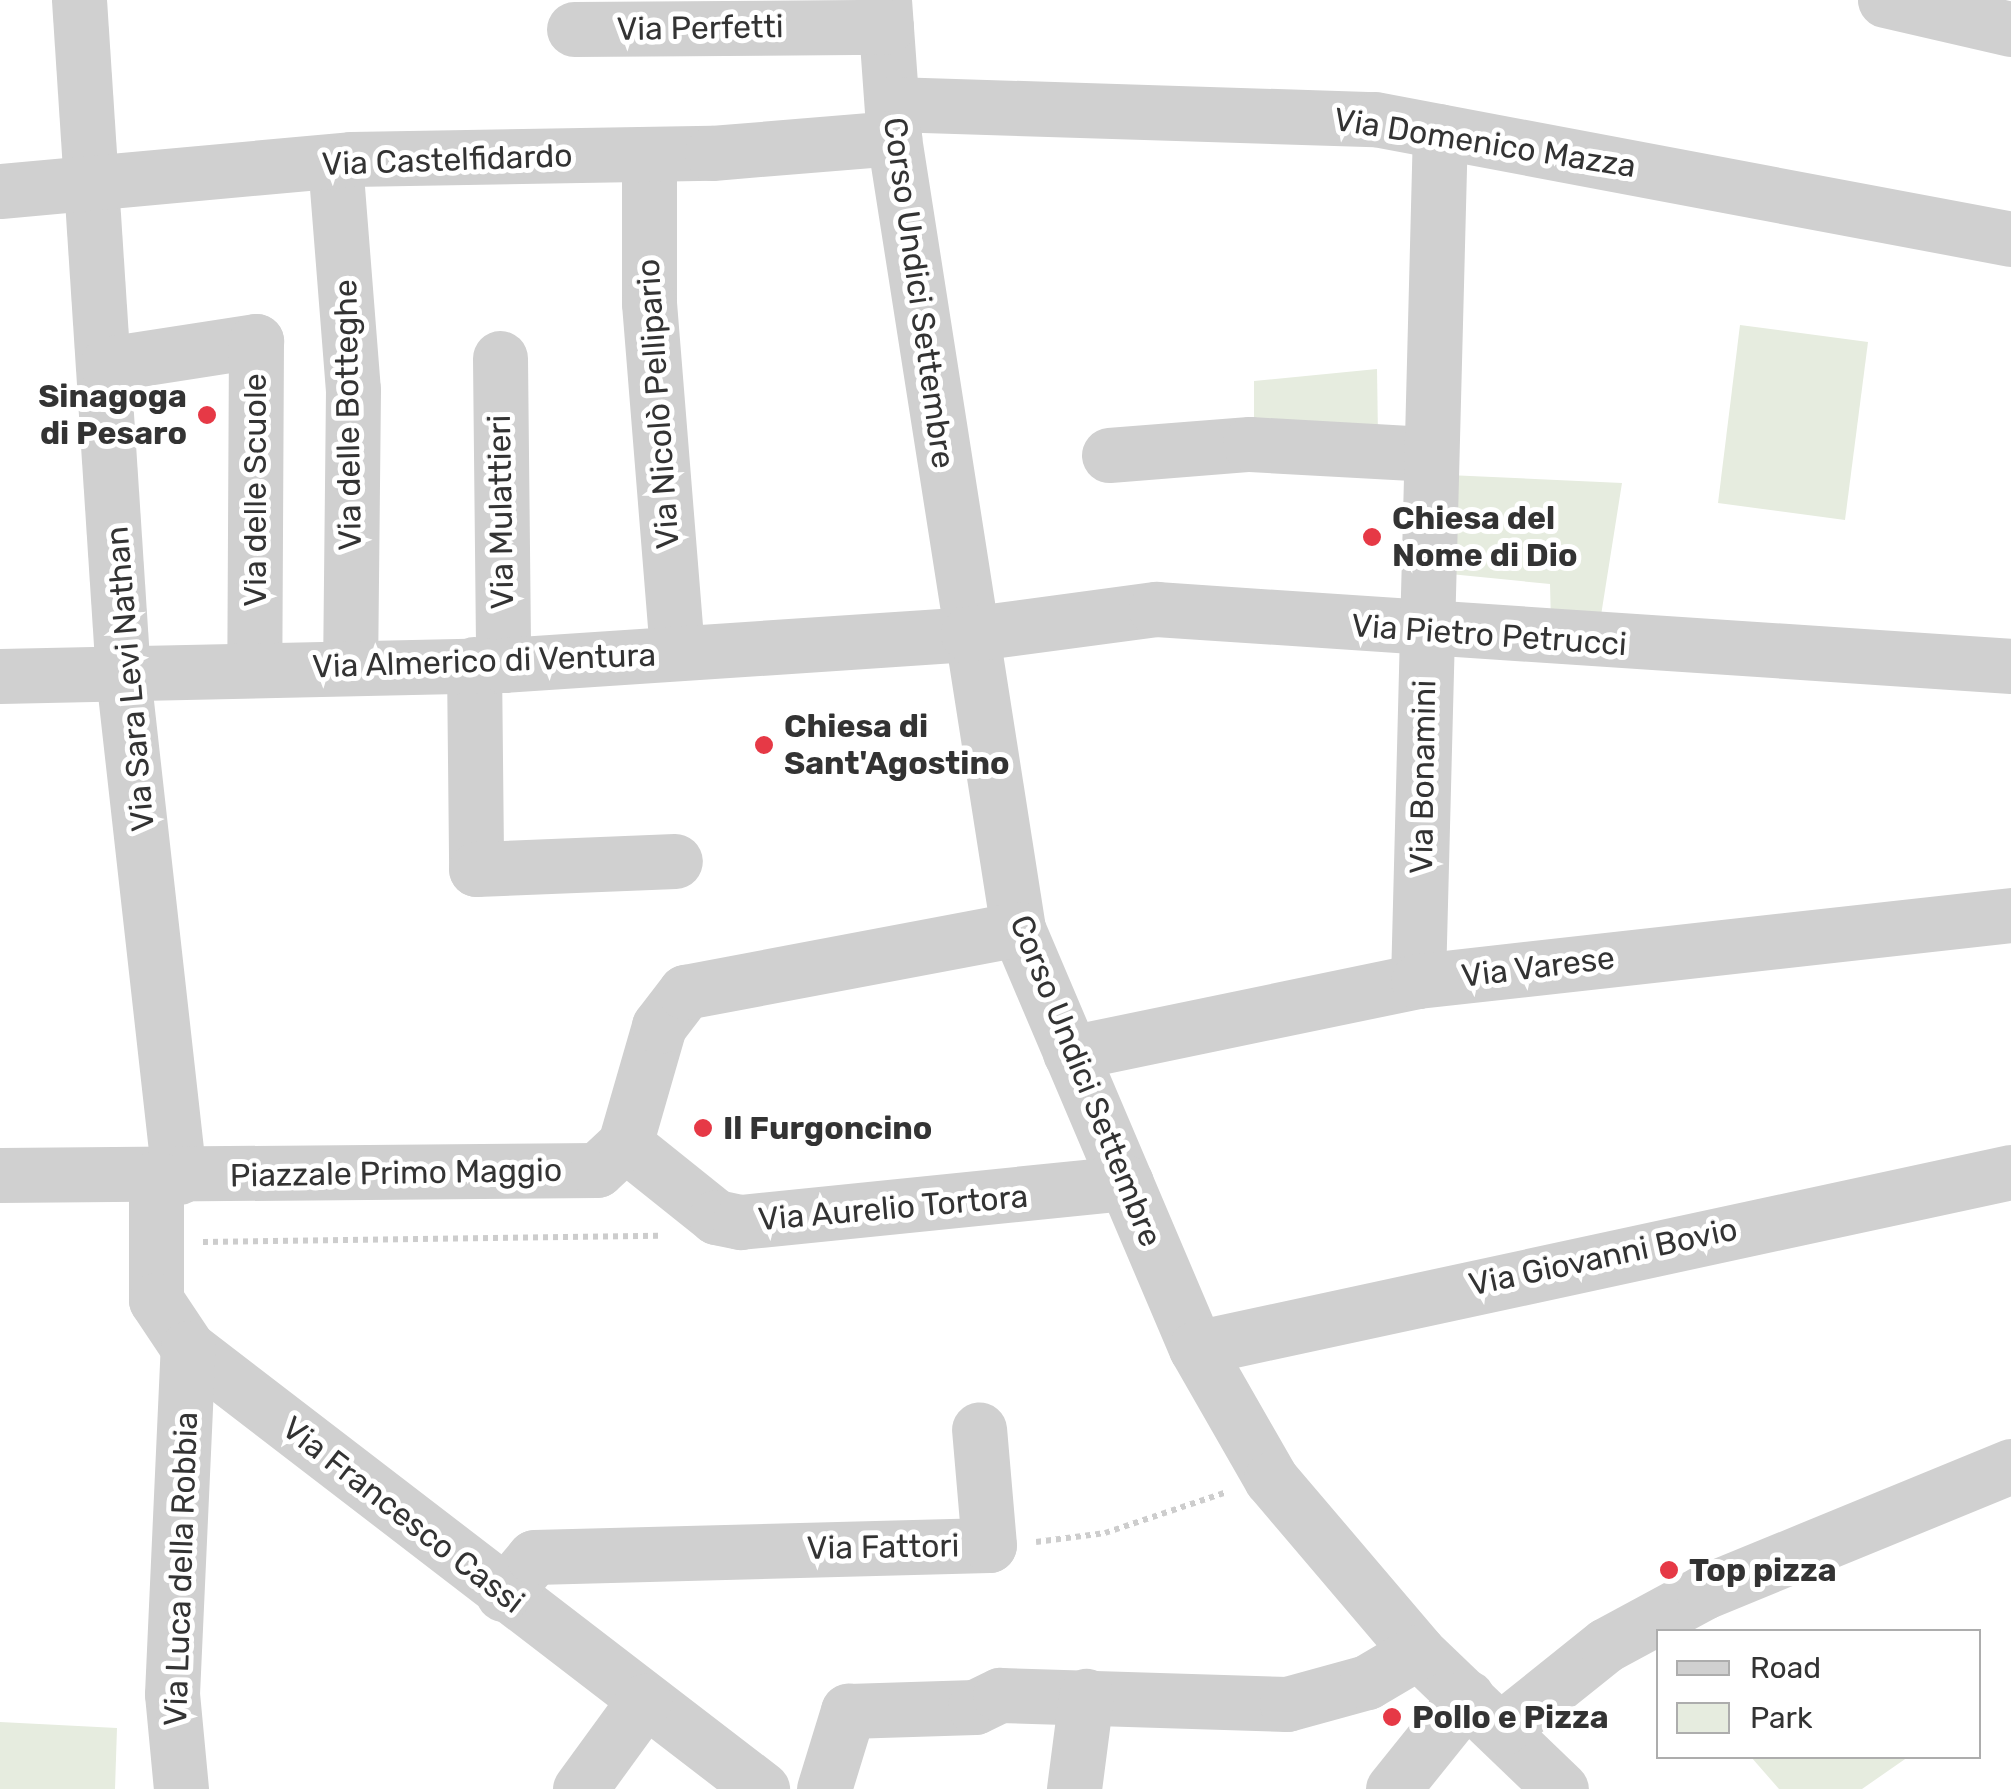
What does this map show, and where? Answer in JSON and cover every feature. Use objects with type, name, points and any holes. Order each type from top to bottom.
[{"type":"street","name":"Via Sara Levi Nathan","points":[[79,0],[89,181],[107,364],[123,674],[167,1177]]},
{"type":"street","points":[[1885,0],[2011,28]]},
{"type":"street","name":"Via Perfetti","points":[[574,30],[885,13]]},
{"type":"street","name":"Corso Undici Settembre","points":[[885,13],[893,121],[968,634],[1018,929],[1196,1348],[1271,1479],[1418,1652],[1560,1789]]},
{"type":"street","name":"Via Domenico Mazza","points":[[893,121],[1356,118],[1440,130],[2011,239]]},
{"type":"street","name":"Via Castelfidardo","points":[[0,191],[335,162],[650,155],[893,121]]},
{"type":"street","name":"Via Bonamini","points":[[1418,981],[1440,130]]},
{"type":"street","name":"Via Nicolò Pellipario","points":[[650,155],[649,303],[677,653]]},
{"type":"street","name":"Via delle Botteghe","points":[[335,162],[352,389],[350,668]]},
{"type":"street","name":"Via delle Scuole","points":[[107,364],[256,341],[254,670]]},
{"type":"street","name":"Via Mulattieri","points":[[489,664],[500,358]]},
{"type":"street","points":[[1109,455],[1250,444],[1432,454]]},
{"type":"street","name":"Via Pietro Petrucci","points":[[968,634],[1156,610],[1426,634],[2011,666]]},
{"type":"street","name":"Via Almerico di Ventura","points":[[0,676],[489,664],[968,634]]},
{"type":"street","points":[[489,664],[476,869],[676,862]]},
{"type":"street","name":"Via Varese","points":[[1070,1053],[1418,981],[2011,915]]},
{"type":"street","points":[[625,1144],[659,1026],[686,992],[1018,929]]},
{"type":"street","name":"Piazzale Primo Maggio","points":[[0,1175],[167,1177],[597,1170],[625,1144]]},
{"type":"street","name":"Via Aurelio Tortora","points":[[625,1144],[716,1216],[740,1222],[1126,1182]]},
{"type":"street","name":"Via Giovanni Bovio","points":[[1196,1348],[2011,1172]]},
{"type":"street","name":"Via Francesco Cassi","points":[[167,1177],[156,1300],[188,1348],[503,1594],[762,1789]]},
{"type":"street","name":"Via Luca della Robbia","points":[[181,1789],[172,1694],[188,1348]]},
{"type":"street","points":[[979,1429],[989,1545]]},
{"type":"street","points":[[1393,1789],[1484,1713],[1704,1592],[2011,1466]]},
{"type":"street","name":"Via Fattori","points":[[503,1594],[534,1556],[989,1545]]},
{"type":"street","points":[[824,1789],[848,1711],[1086,1696],[1287,1704],[1366,1682],[1418,1652]]},
{"type":"street","points":[[1074,1789],[1086,1696]]},
{"type":"street","points":[[580,1789],[644,1701]]},
{"type":"path","points":[[157,1266],[234,1236],[626,1239],[688,1234],[716,1216]]},
{"type":"path","name":"Via Fattori","points":[[989,1545],[1105,1532],[1271,1479]]},
{"type":"green space","points":[[1740,325],[1868,342],[1845,520],[1718,503]]},
{"type":"green space","points":[[1377,369],[1378,437],[1254,431],[1254,381]]},
{"type":"green space","points":[[1448,475],[1622,483],[1599,628],[1551,624],[1550,584],[1450,574]]},
{"type":"green space","points":[[0,1722],[117,1728],[115,1789],[0,1789]]},
{"type":"green space","points":[[1753,1759],[1905,1759],[1862,1789],[1779,1789]]},
{"type":"place","name":"Sinagoga di Pesaro","points":[[207,415]]},
{"type":"place","name":"Chiesa del Nome di Dio","points":[[1372,537]]},
{"type":"place","name":"Chiesa di Sant'Agostino","points":[[764,745]]},
{"type":"place","name":"Il Furgoncino","points":[[703,1128]]},
{"type":"place","name":"Top pizza","points":[[1669,1570]]},
{"type":"place","name":"Pollo e Pizza","points":[[1392,1717]]}]
